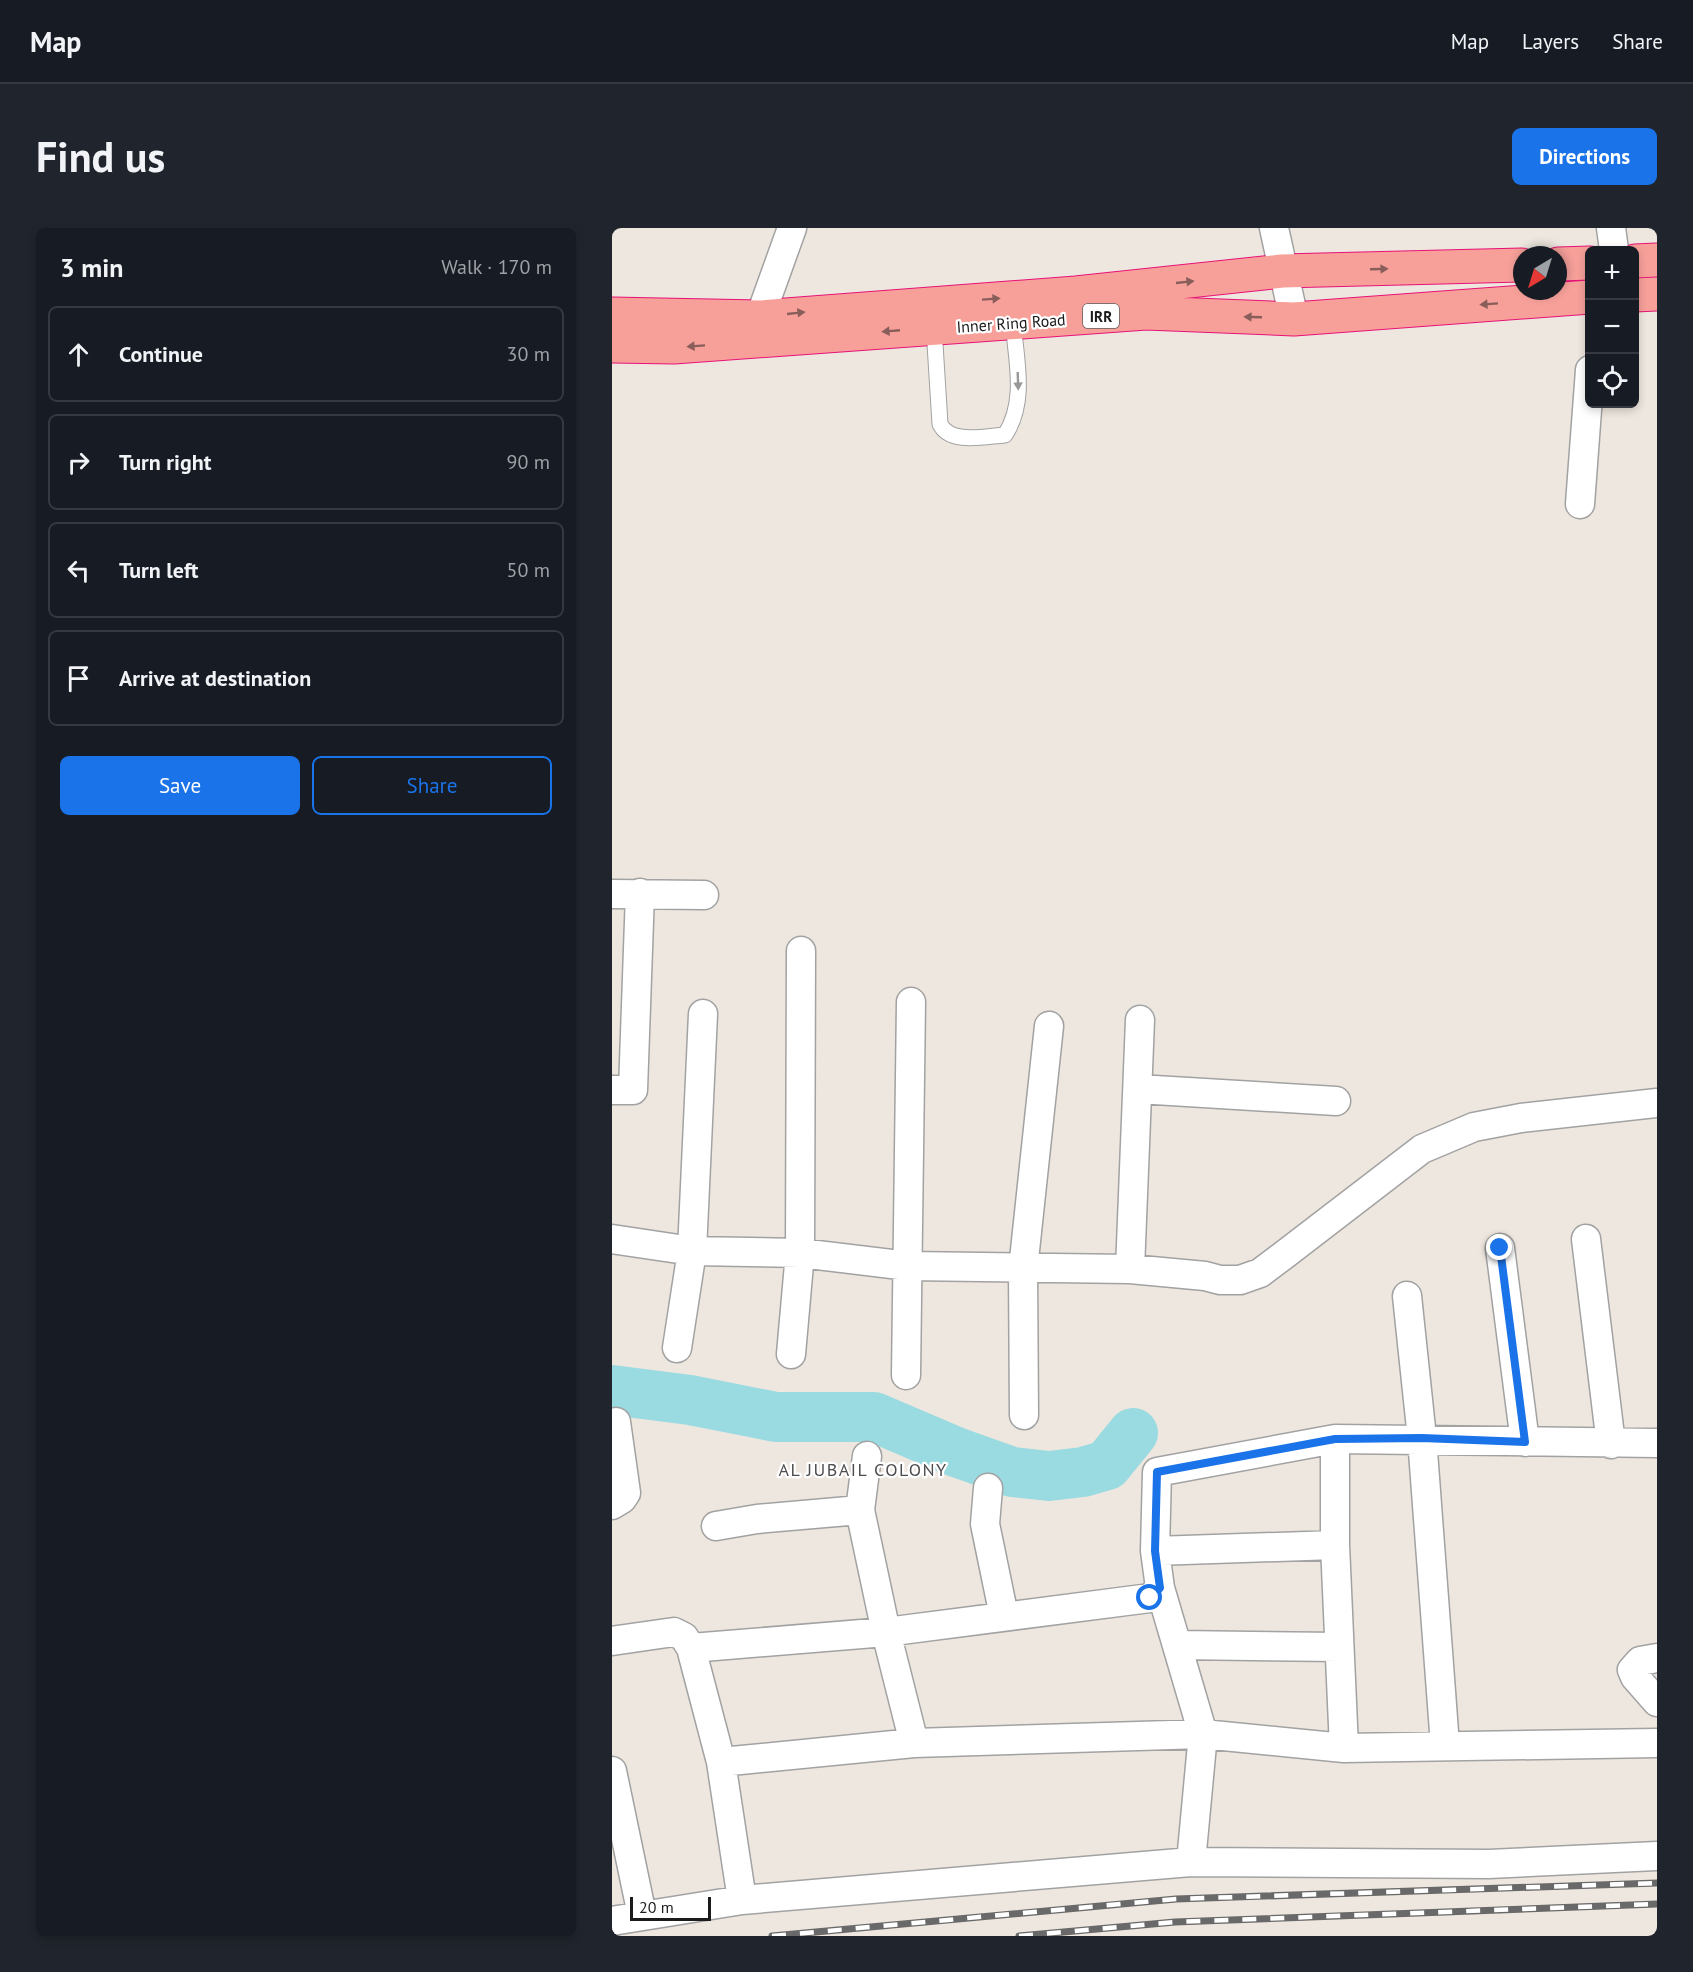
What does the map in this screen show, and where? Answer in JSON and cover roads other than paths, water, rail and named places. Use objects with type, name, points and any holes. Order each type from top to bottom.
[{"type":"highway","points":[[1639,261],[1657,260]]},
{"type":"highway","points":[[1567,264],[1585,263]]},
{"type":"highway","name":"Inner Ring Road","points":[[612,314],[760,316],[1077,293],[1282,271],[1513,265]]},
{"type":"highway","points":[[1639,295],[1657,294]]},
{"type":"highway","name":"Inner Ring Road","points":[[612,346],[674,347],[1146,314],[1294,319],[1585,297]]},
{"type":"street","points":[[760,316],[792,228]]},
{"type":"street","points":[[1274,228],[1294,319]]},
{"type":"street","points":[[1611,228],[1613,246]]},
{"type":"street","points":[[1580,504],[1587,408]]},
{"type":"street","points":[[612,1090],[633,1090],[640,893]]},
{"type":"street","points":[[612,894],[704,895]]},
{"type":"street","points":[[791,1354],[800,1253],[801,951]]},
{"type":"street","points":[[906,1375],[911,1002]]},
{"type":"street","points":[[677,1348],[692,1251],[703,1014]]},
{"type":"street","points":[[1130,1269],[1140,1020]]},
{"type":"street","points":[[1024,1415],[1023,1269],[1049,1026]]},
{"type":"street","points":[[1138,1089],[1336,1101]]},
{"type":"street","points":[[612,1239],[692,1251],[800,1253],[908,1266],[1130,1269],[1204,1276],[1220,1280],[1240,1280],[1260,1273],[1422,1149],[1474,1127],[1521,1118],[1657,1102]]},
{"type":"street","points":[[1586,1239],[1611,1444]]},
{"type":"street","points":[[1500,1248],[1525,1442]]},
{"type":"street","points":[[1407,1296],[1422,1438],[1445,1745]]},
{"type":"street","points":[[612,1505],[622,1499],[626,1492],[616,1422]]},
{"type":"street","points":[[1191,1863],[1203,1734],[1160,1588],[1155,1551],[1157,1472],[1335,1439],[1422,1438],[1611,1444],[1657,1443]]},
{"type":"street","points":[[1335,1439],[1335,1545],[1344,1748]]},
{"type":"street","points":[[867,1456],[860,1510],[886,1632],[914,1743]]},
{"type":"street","points":[[987,1488],[985,1524],[1004,1616]]},
{"type":"street","points":[[716,1526],[757,1519],[860,1510]]},
{"type":"street","points":[[1155,1551],[1335,1545]]},
{"type":"street","points":[[692,1648],[886,1632],[1150,1598],[1160,1588]]},
{"type":"street","points":[[612,1641],[674,1632],[684,1637],[692,1648],[721,1762],[742,1900]]},
{"type":"street","points":[[1177,1645],[1339,1647]]},
{"type":"street","points":[[1657,1658],[1640,1662],[1632,1671],[1657,1702]]},
{"type":"street","points":[[721,1762],[914,1743],[1203,1734],[1344,1748],[1657,1743]]},
{"type":"street","points":[[612,1771],[642,1916]]},
{"type":"street","points":[[612,1921],[742,1900],[1191,1863],[1489,1864],[1657,1856]]},
{"type":"lane","points":[[934,328],[940,424],[944,431],[954,437],[1005,435],[1018,403],[1013,322]]},
{"type":"waterway","points":[[612,1390],[690,1400],[776,1417],[874,1417],[956,1452],[1012,1472],[1049,1476],[1083,1472],[1107,1465],[1133,1433]]},
{"type":"railway","points":[[772,1936],[1176,1899],[1657,1883]]},
{"type":"railway","points":[[1019,1936],[1175,1922],[1657,1904]]},
{"type":"district","name":"AL JUBAIL COLONY","points":[[863,1469]]}]
